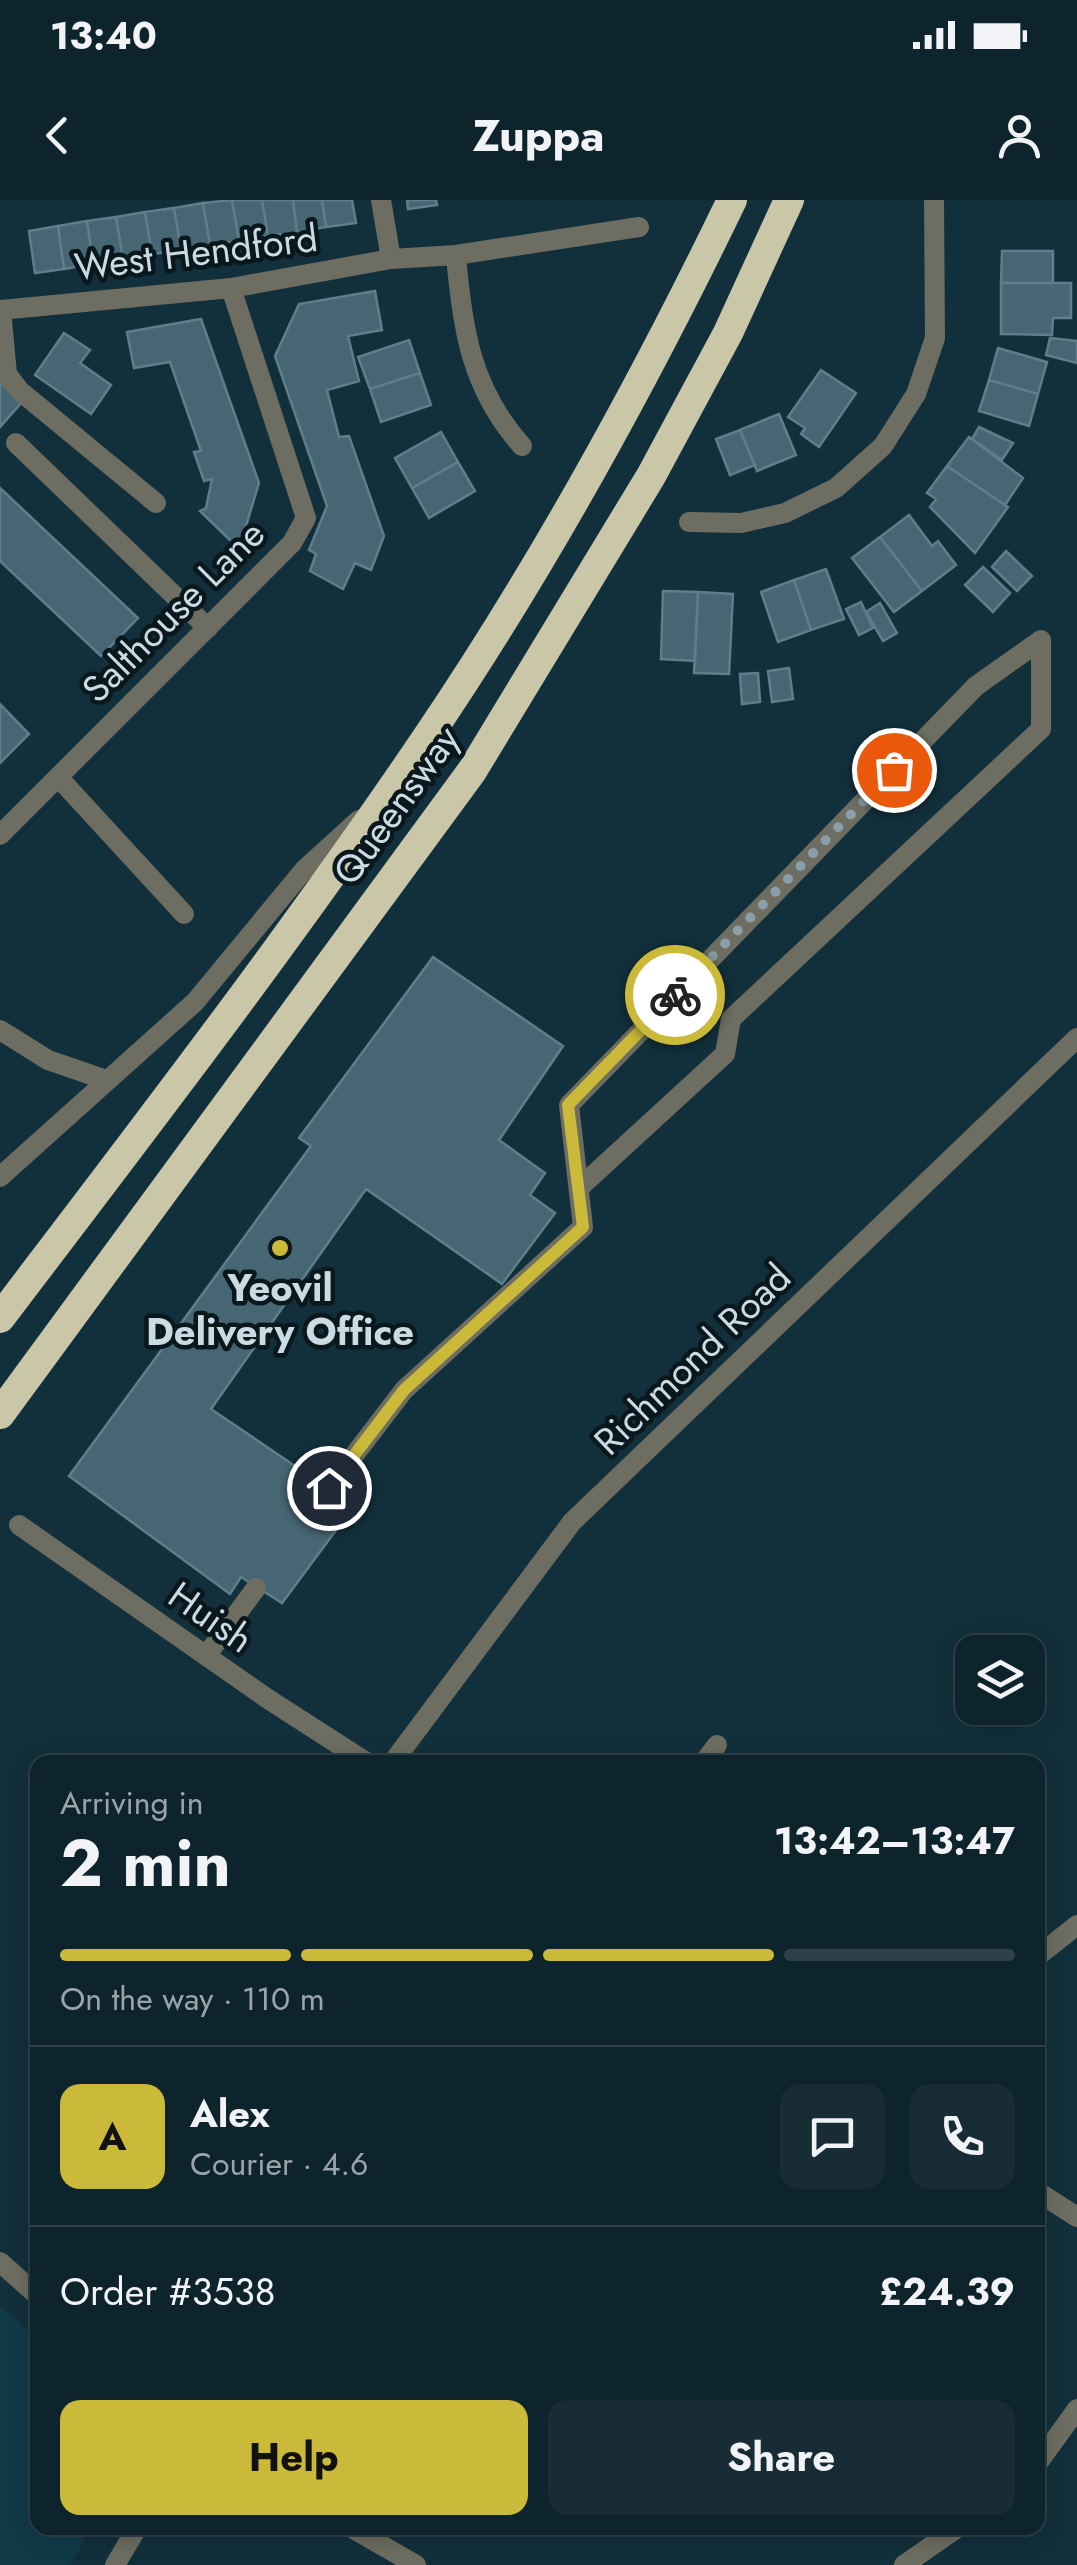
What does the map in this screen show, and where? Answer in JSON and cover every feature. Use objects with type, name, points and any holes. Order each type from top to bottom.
[{"type":"highway","name":"Queensway","points":[[0,1318],[270,962],[499,624],[604,448],[674,320],[732,200]]},
{"type":"highway","name":"Queensway","points":[[0,1414],[472,771],[651,476],[728,334],[789,200]]},
{"type":"street","points":[[381,200],[392,259]]},
{"type":"street","points":[[688,522],[741,523],[784,513],[836,488],[883,446],[916,394],[934,338],[934,200]]},
{"type":"street","name":"West Hendford","points":[[1,310],[231,288],[392,259],[456,254],[639,227]]},
{"type":"street","points":[[456,254],[466,338],[477,371],[498,419],[522,446]]},
{"type":"street","name":"Salthouse Lane","points":[[0,835],[292,543],[306,518],[231,288]]},
{"type":"street","points":[[0,301],[7,374],[20,391],[156,504]]},
{"type":"street","points":[[16,443],[208,628]]},
{"type":"street","points":[[329,1488],[404,1390],[583,1227],[578,1188],[568,1105],[976,686],[1041,640],[1041,729],[731,1018],[725,1054],[578,1188]]},
{"type":"street","points":[[58,777],[184,914]]},
{"type":"street","points":[[0,1177],[195,1002],[304,870],[388,793]]},
{"type":"street","points":[[0,1030],[48,1060],[106,1080]]},
{"type":"street","name":"Richmond Road","points":[[398,1755],[572,1522],[1077,1038]]},
{"type":"street","name":"Huish","points":[[19,1525],[355,1755]]},
{"type":"street","points":[[206,1656],[256,1588]]},
{"type":"street","points":[[709,1755],[717,1745]]},
{"type":"street","points":[[1045,1950],[1077,1925]]},
{"type":"street","points":[[1045,2196],[1077,2217]]},
{"type":"street","points":[[0,2262],[30,2289]]},
{"type":"street","points":[[1045,2453],[1077,2410]]},
{"type":"street","points":[[115,2565],[133,2535]]},
{"type":"street","points":[[364,2535],[416,2565]]},
{"type":"street","points":[[904,2565],[946,2535]]},
{"type":"shaded area","points":[[0,2306],[30,2332],[30,2535],[87,2535],[70,2565],[0,2565]]},
{"type":"building","points":[[232,200],[239,241],[210,245],[203,203]]},
{"type":"building","points":[[232,200],[262,200],[268,236],[239,241]]},
{"type":"building","points":[[262,200],[293,200],[297,232],[268,236]]},
{"type":"building","points":[[293,200],[322,200],[326,227],[297,232]]},
{"type":"building","points":[[322,200],[352,200],[356,223],[326,227]]},
{"type":"building","points":[[407,200],[436,200],[437,205],[408,209]]},
{"type":"building","points":[[203,203],[210,245],[181,250],[174,208]]},
{"type":"building","points":[[174,208],[181,250],[152,254],[145,212]]},
{"type":"building","points":[[145,212],[152,254],[123,260],[116,217]]},
{"type":"building","points":[[116,217],[123,260],[93,264],[87,221]]},
{"type":"building","points":[[87,221],[93,264],[64,269],[58,226]]},
{"type":"building","points":[[58,226],[64,269],[35,273],[29,231]]},
{"type":"building","points":[[1002,251],[1053,251],[1053,283],[1001,283]]},
{"type":"building","points":[[1001,283],[1071,283],[1071,318],[1053,318],[1052,335],[1001,334]]},
{"type":"building","points":[[375,291],[382,330],[348,336],[359,381],[327,390],[339,437],[349,436],[384,536],[371,570],[355,563],[343,589],[310,571],[316,554],[309,550],[327,506],[275,356],[299,304]]},
{"type":"building","points":[[201,319],[259,483],[239,549],[200,511],[206,508],[212,479],[204,481],[194,452],[201,451],[170,362],[134,368],[127,332]]},
{"type":"building","points":[[64,333],[90,350],[80,363],[111,385],[91,414],[35,375]]},
{"type":"building","points":[[1050,338],[1077,341],[1077,363],[1046,355]]},
{"type":"building","points":[[409,340],[420,373],[370,389],[358,357]]},
{"type":"building","points":[[998,348],[1047,362],[1038,394],[989,380]]},
{"type":"building","points":[[821,370],[856,393],[819,447],[801,434],[805,428],[788,417]]},
{"type":"building","points":[[420,373],[431,405],[381,422],[370,389]]},
{"type":"building","points":[[989,380],[1038,394],[1029,426],[979,411]]},
{"type":"building","points":[[0,382],[22,402],[0,427]]},
{"type":"building","points":[[779,414],[796,455],[757,471],[740,430]]},
{"type":"building","points":[[979,427],[1013,443],[1002,460],[972,439]]},
{"type":"building","points":[[740,430],[755,465],[730,475],[716,439]]},
{"type":"building","points":[[441,432],[458,462],[412,488],[395,458]]},
{"type":"building","points":[[969,437],[1023,478],[1005,505],[947,466]]},
{"type":"building","points":[[458,462],[475,491],[429,518],[412,488]]},
{"type":"building","points":[[947,466],[1008,507],[975,553],[930,507],[936,499],[927,493]]},
{"type":"building","points":[[0,488],[138,618],[101,656],[0,561]]},
{"type":"building","points":[[909,515],[932,546],[938,541],[956,565],[922,591],[880,537]]},
{"type":"building","points":[[880,537],[922,591],[894,612],[852,558]]},
{"type":"building","points":[[1006,551],[1032,576],[1017,591],[992,567]]},
{"type":"building","points":[[983,567],[1010,593],[993,612],[965,585]]},
{"type":"building","points":[[826,569],[844,619],[811,630],[794,580]]},
{"type":"building","points":[[794,580],[811,630],[778,642],[761,592]]},
{"type":"building","points":[[663,591],[698,592],[695,661],[661,659]]},
{"type":"building","points":[[698,592],[733,594],[729,674],[694,673]]},
{"type":"building","points":[[861,602],[873,628],[859,635],[846,609]]},
{"type":"building","points":[[880,603],[897,633],[883,641],[866,612]]},
{"type":"building","points":[[789,668],[793,699],[772,702],[768,671]]},
{"type":"building","points":[[758,673],[760,702],[742,704],[740,674]]},
{"type":"building","points":[[0,704],[29,734],[0,763]]},
{"type":"building","name":"Yeovil Delivery Office","points":[[433,957],[563,1046],[499,1140],[545,1173],[530,1195],[555,1213],[502,1284],[366,1189],[211,1409],[354,1506],[282,1603],[241,1577],[230,1594],[69,1476],[311,1146],[299,1138]]},
{"type":"way so far","points":[[675,995],[894,770]]},
{"type":"place","name":"Yeovil Delivery Office","points":[[280,1248]]},
{"type":"route","points":[[329,1488],[404,1390],[583,1227],[568,1105],[675,995]]}]
